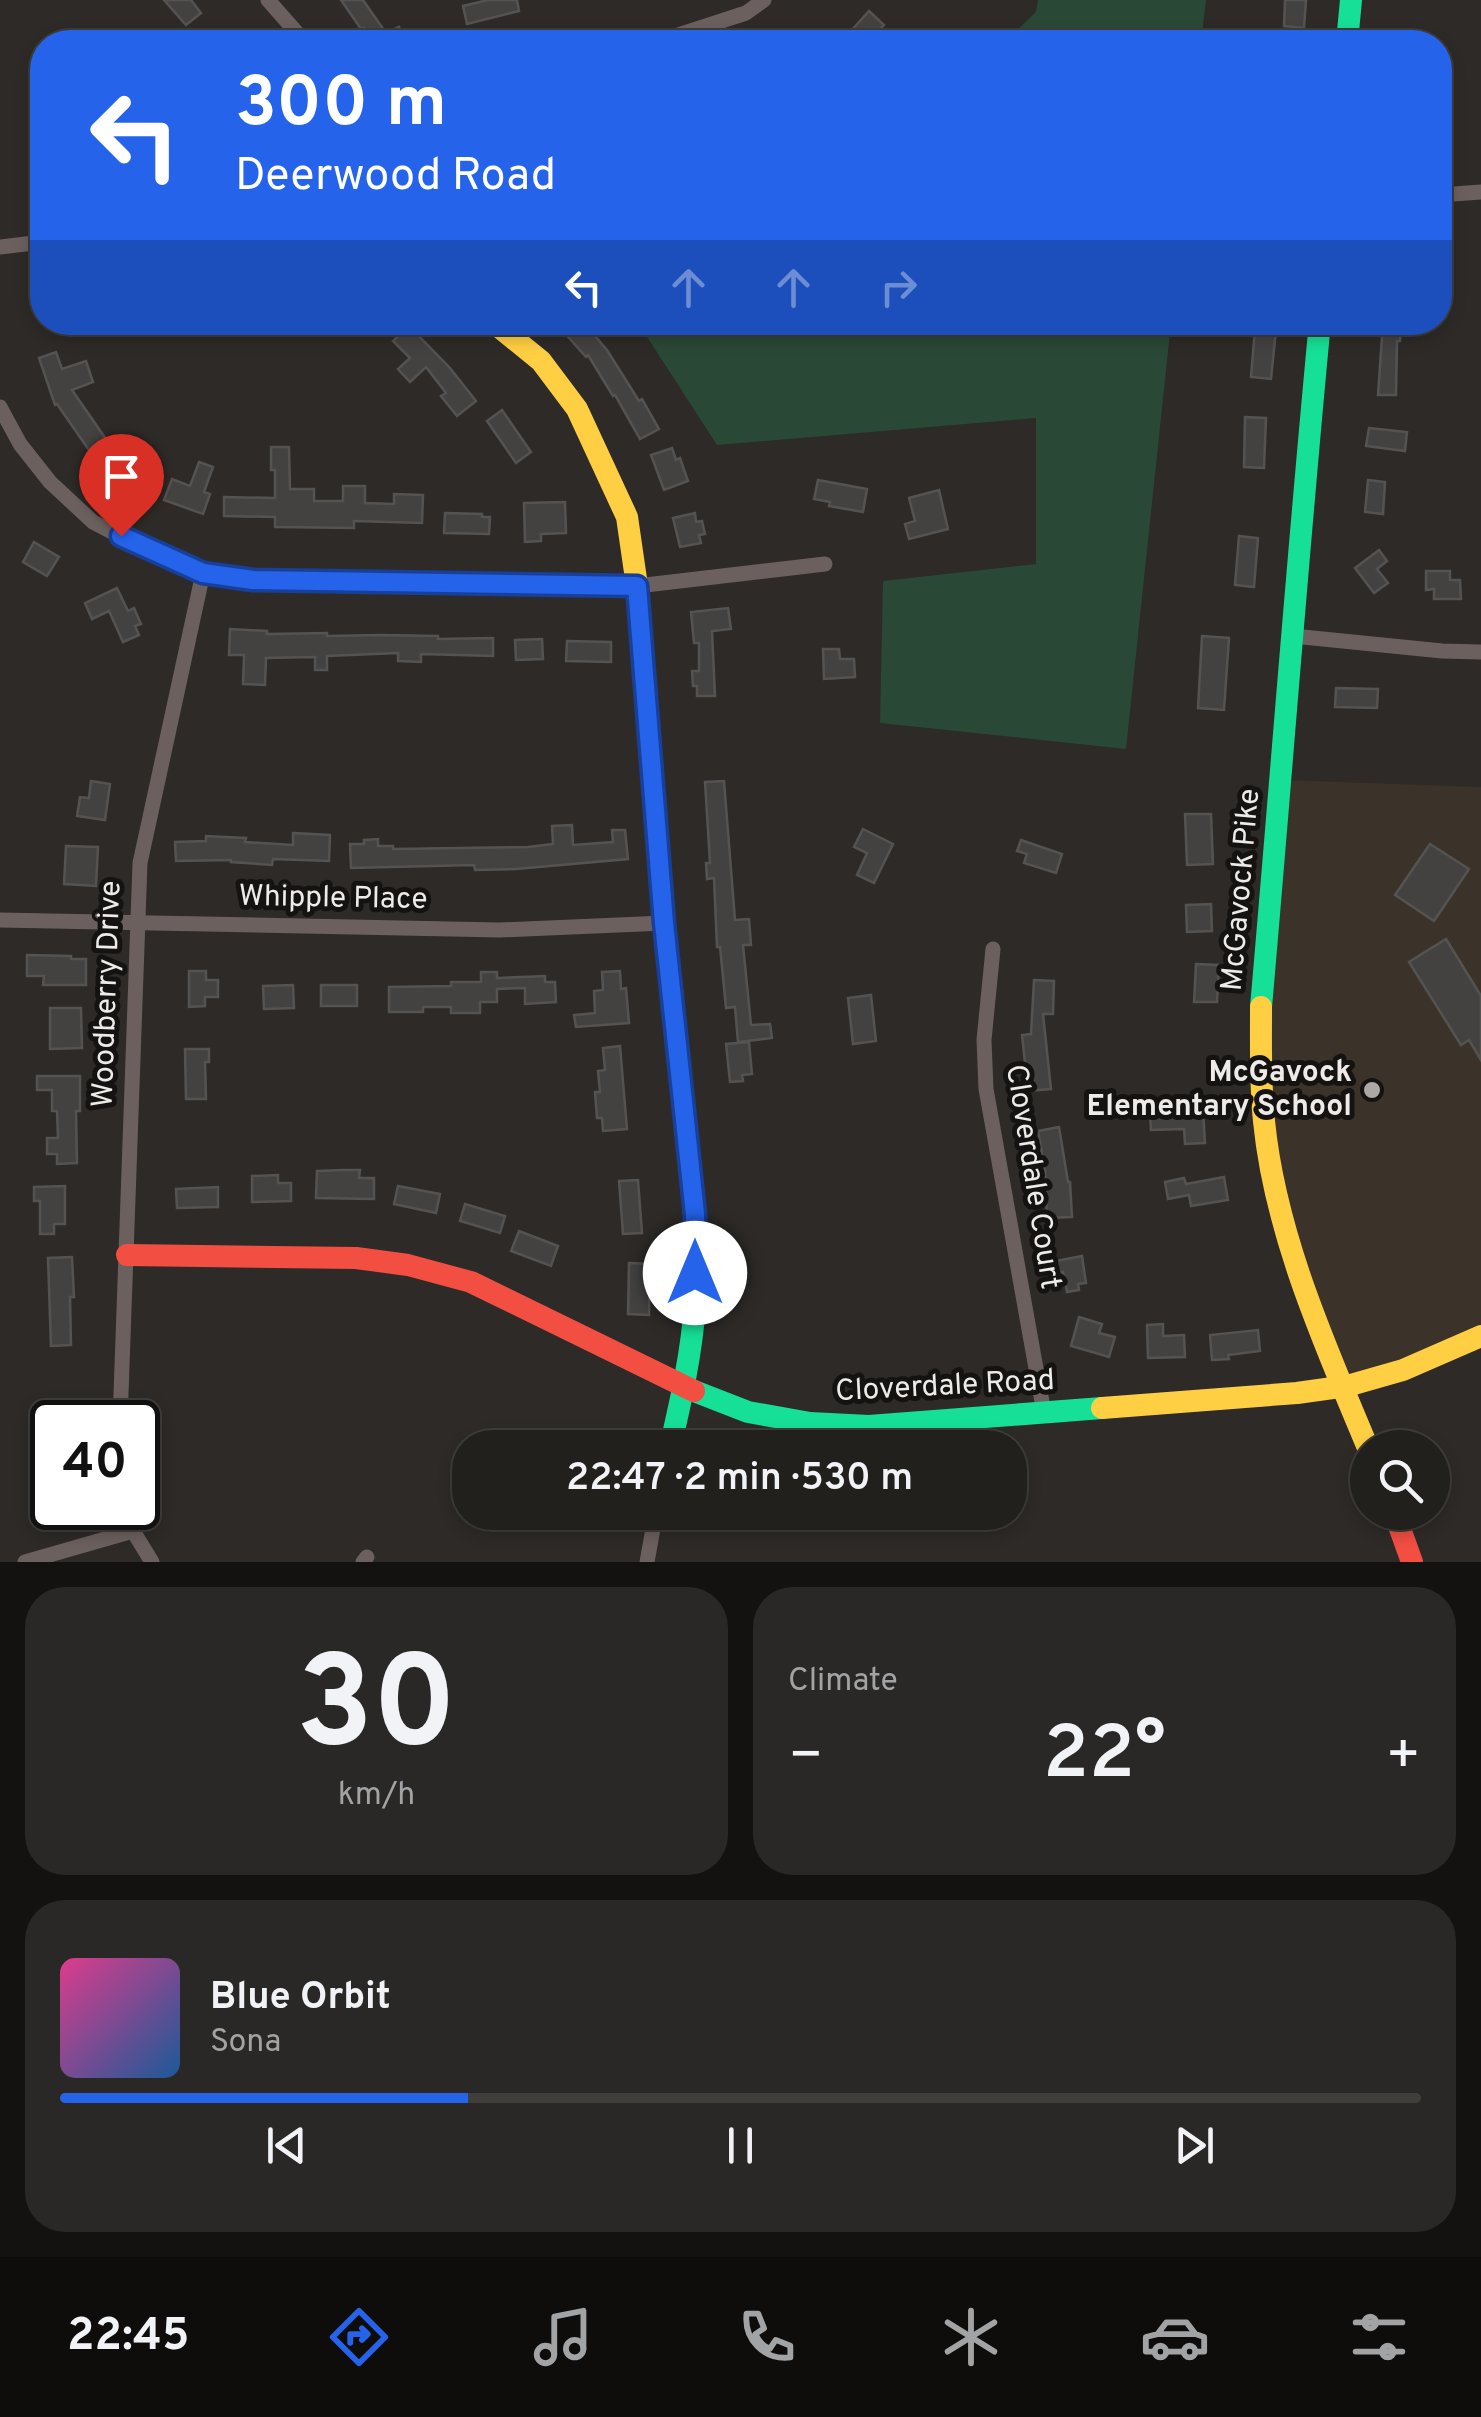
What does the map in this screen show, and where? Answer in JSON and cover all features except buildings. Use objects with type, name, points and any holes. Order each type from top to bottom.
[{"type":"street","points":[[268,0],[294,30]]},
{"type":"street","points":[[693,30],[746,12],[764,0]]},
{"type":"street","points":[[1348,30],[1350,0]]},
{"type":"street","points":[[1452,194],[1481,192]]},
{"type":"street","points":[[0,247],[30,243]]},
{"type":"street","points":[[509,335],[541,361],[577,409],[626,517],[637,586],[664,923],[695,1214],[695,1303],[674,1430]]},
{"type":"street","name":"McGavock Pike","points":[[1319,335],[1304,468],[1261,1008],[1264,1121],[1275,1188],[1310,1307],[1361,1430]]},
{"type":"street","points":[[0,407],[20,444],[50,482],[93,522],[203,573],[253,580],[637,586],[825,564]]},
{"type":"street","name":"Woodberry Drive","points":[[120,1400],[140,863],[203,573]]},
{"type":"street","points":[[1293,636],[1481,652]]},
{"type":"street","name":"Whipple Place","points":[[0,920],[500,930],[664,923]]},
{"type":"street","name":"Cloverdale Court","points":[[994,949],[984,1040],[986,1089],[1044,1413]]},
{"type":"street","name":"Cloverdale Road","points":[[128,1254],[356,1258],[408,1266],[471,1282],[684,1386],[748,1412],[810,1423],[869,1426],[1297,1394],[1376,1379],[1421,1364],[1481,1336]]},
{"type":"street","points":[[648,1562],[653,1530]]},
{"type":"street","points":[[1400,1530],[1412,1562]]},
{"type":"street","points":[[24,1562],[133,1531],[152,1562]]},
{"type":"shaded area","name":"McGavock Elementary School","points":[[1281,780],[1481,787],[1481,1336],[1344,1387],[1264,1121]]},
{"type":"green space","points":[[1038,0],[1206,0],[1202,30],[1017,30],[1036,12]]},
{"type":"green space","points":[[646,335],[1170,335],[1126,749],[880,723],[883,581],[1036,564],[1036,418],[717,445]]},
{"type":"traffic: fast","points":[[1348,30],[1351,0]]},
{"type":"traffic: fast","points":[[1261,1007],[1319,335]]},
{"type":"traffic: fast","points":[[674,1430],[689,1358],[696,1282],[686,1134]]},
{"type":"traffic: fast","points":[[694,1391],[748,1412],[810,1423],[869,1426],[1102,1408]]},
{"type":"traffic: slow","points":[[509,335],[541,361],[577,409],[627,517],[637,586],[663,914],[686,1134]]},
{"type":"traffic: slow","points":[[1261,1007],[1263,1107],[1279,1205],[1304,1288],[1360,1430]]},
{"type":"traffic: slow","points":[[1102,1408],[1347,1386],[1403,1370],[1481,1336]]},
{"type":"traffic: jam","points":[[127,1255],[356,1258],[408,1265],[471,1282],[694,1391]]},
{"type":"traffic: jam","points":[[1400,1530],[1412,1562]]},
{"type":"place","name":"McGavock Elementary School","points":[[1372,1090]]},
{"type":"route","points":[[121,536],[203,573],[253,580],[637,586],[664,923],[695,1214],[695,1273]]}]
